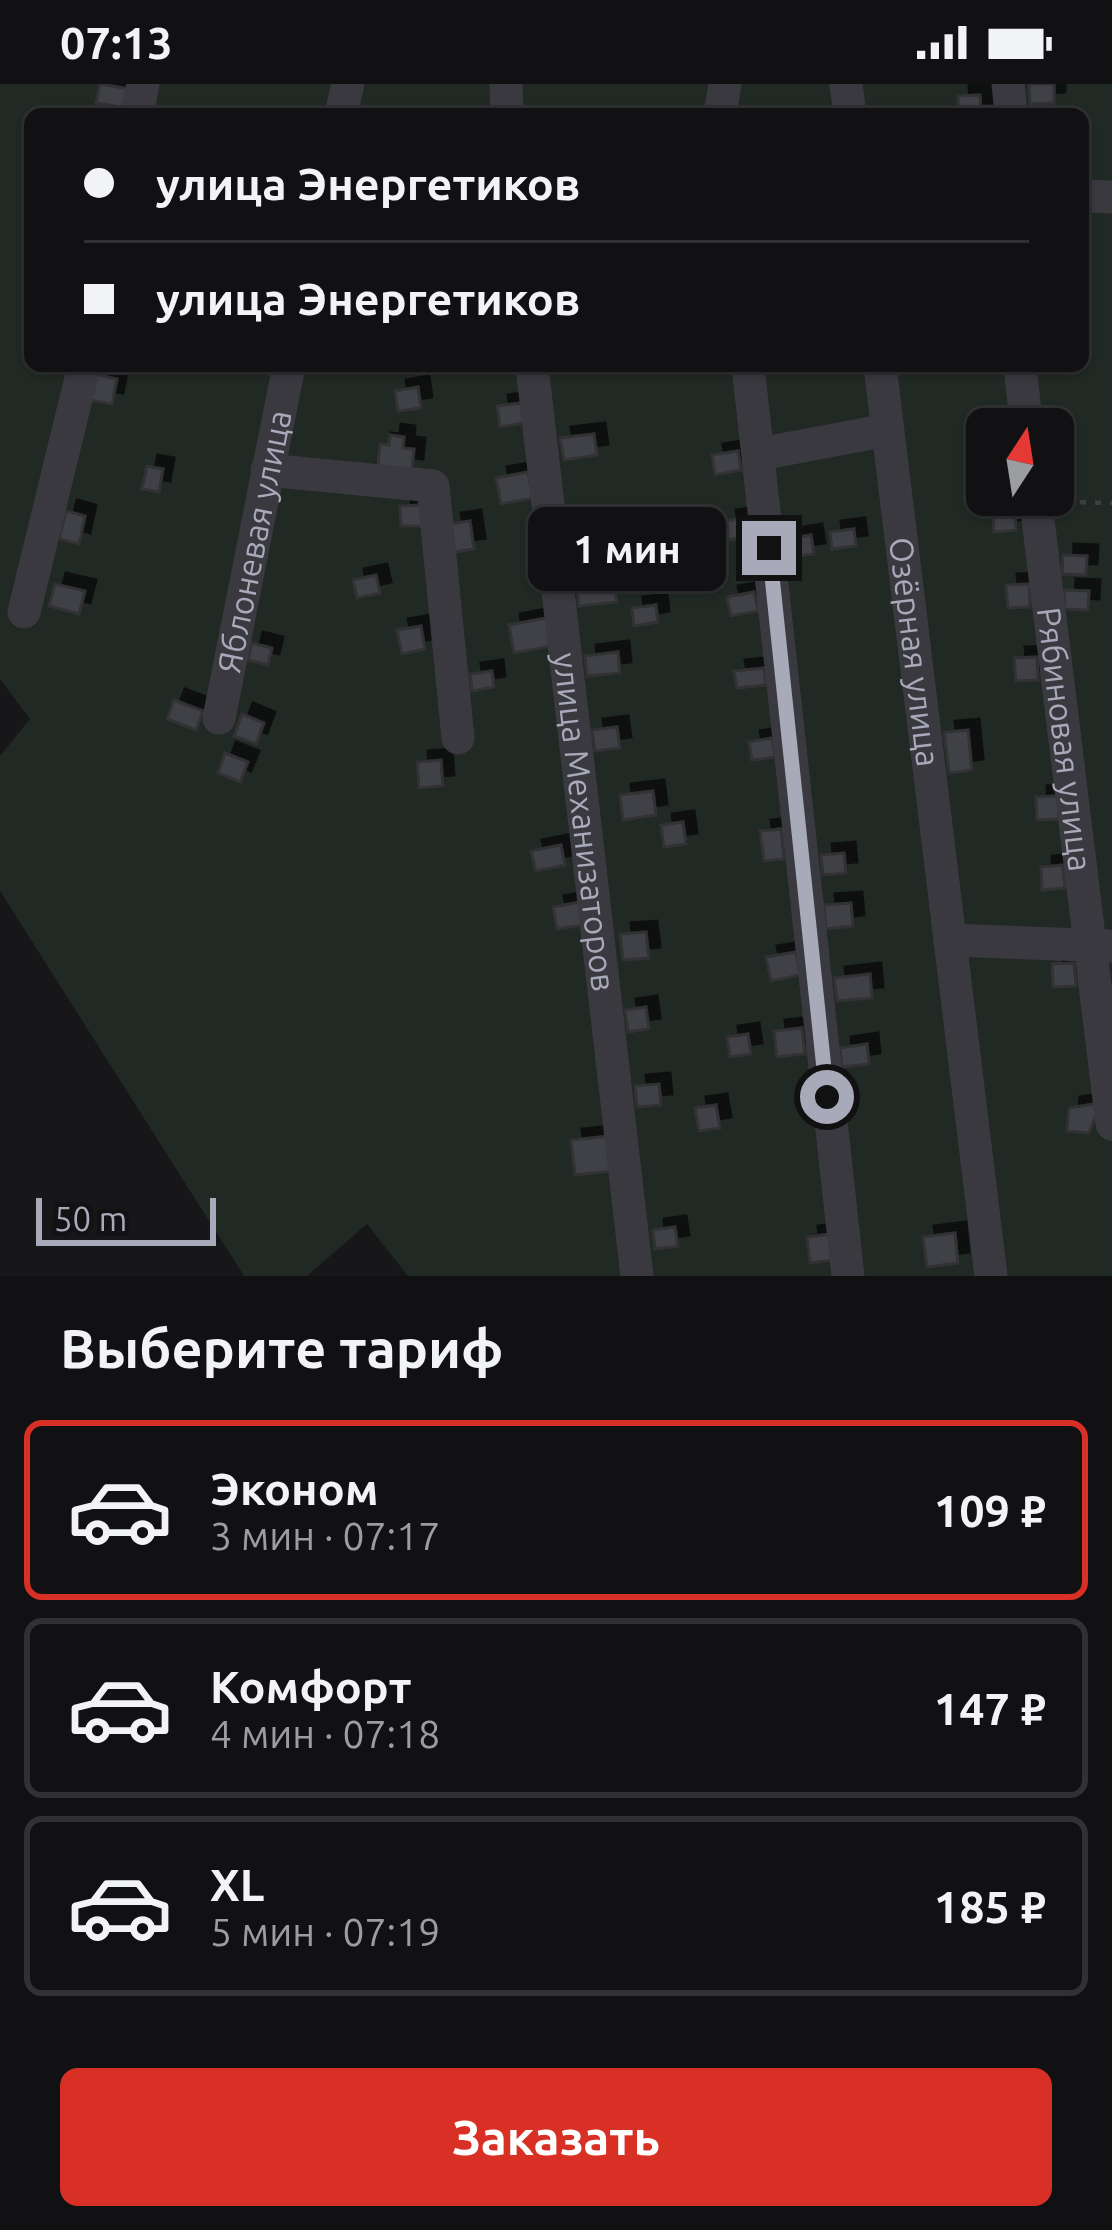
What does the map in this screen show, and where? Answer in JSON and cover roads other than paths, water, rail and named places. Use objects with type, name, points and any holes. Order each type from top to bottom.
[{"type":"street","points":[[24,612],[83,372]]},
{"type":"street","name":"Яблоневая улица","points":[[219,718],[288,372]]},
{"type":"street","name":"улица Механизаторов","points":[[533,372],[637,1276]]},
{"type":"street","points":[[749,372],[848,1276]]},
{"type":"street","name":"Озёрная улица","points":[[881,372],[991,1276]]},
{"type":"street","points":[[1021,372],[1025,408]]},
{"type":"street","points":[[760,454],[887,430]]},
{"type":"street","points":[[267,470],[433,486],[458,738]]},
{"type":"street","name":"Рябиновая улица","points":[[1038,516],[1101,945],[1112,1124]]},
{"type":"street","points":[[950,940],[1101,945]]}]
